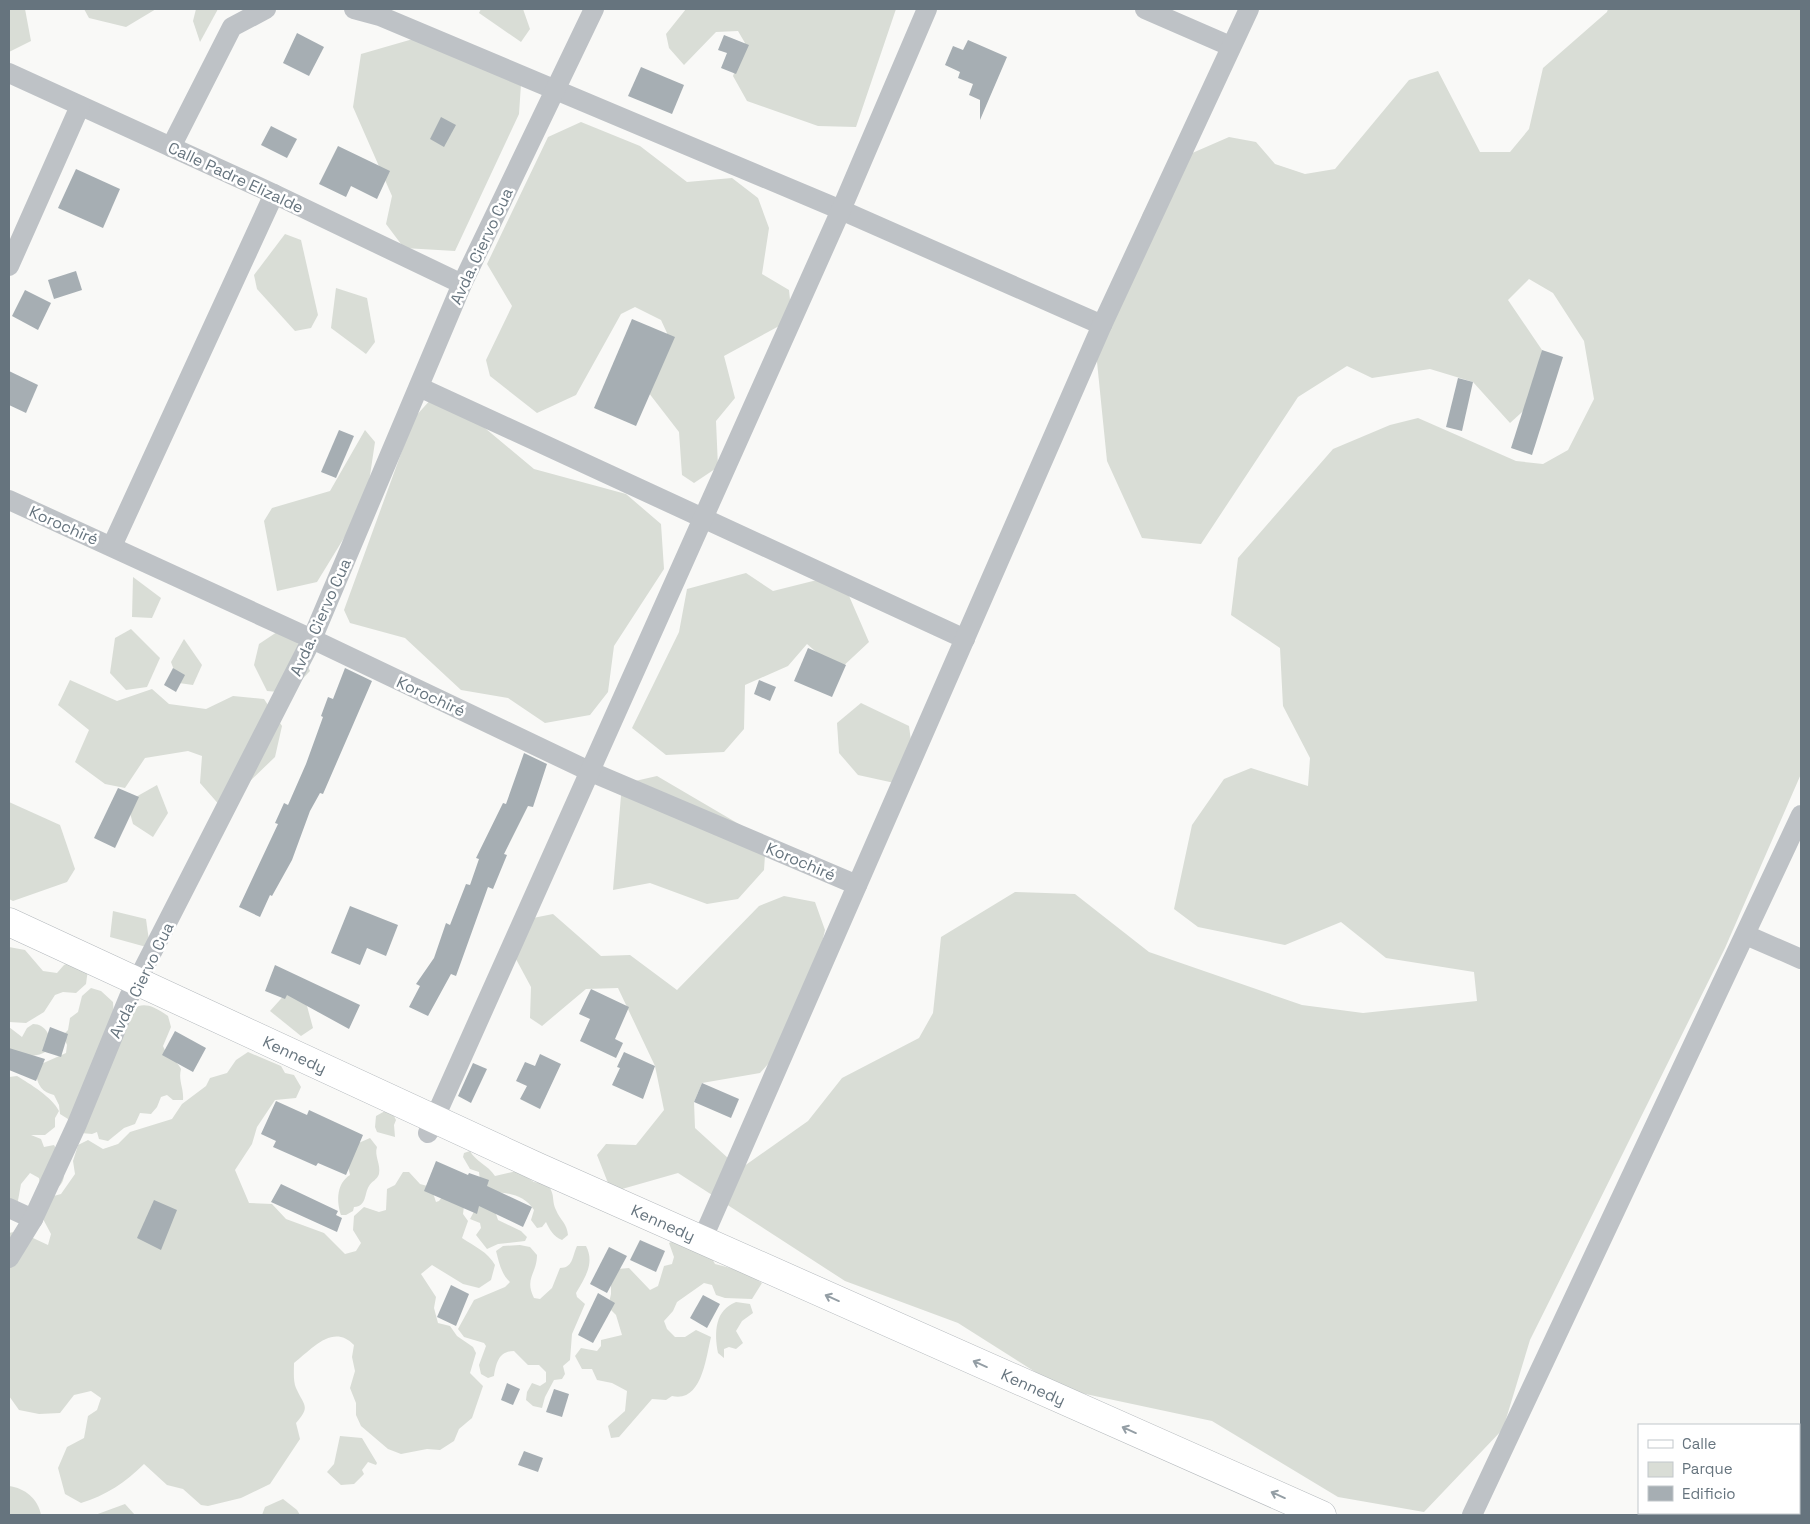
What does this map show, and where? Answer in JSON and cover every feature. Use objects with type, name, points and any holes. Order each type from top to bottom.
[{"type":"main road","name":"Kennedy","points":[[9,922],[134,989],[431,1126],[768,1289],[1278,1515]]},
{"type":"main road","name":"Kennedy","points":[[9,941],[134,989]]},
{"type":"main road","name":"Kennedy","points":[[431,1126],[702,1240],[1322,1515]]},
{"type":"street","points":[[171,147],[232,27],[266,9]]},
{"type":"street","points":[[354,9],[382,12],[556,90],[841,210],[1102,325]]},
{"type":"street","name":"Avda. Ciervo Cua","points":[[9,1258],[33,1219],[77,1124],[134,989],[312,639],[462,284],[594,9]]},
{"type":"street","points":[[431,1126],[841,210],[927,9]]},
{"type":"street","points":[[1145,9],[1230,46]]},
{"type":"street","points":[[702,1240],[1102,325],[1248,9]]},
{"type":"street","name":"Calle Padre Elizalde","points":[[9,73],[274,194],[462,284]]},
{"type":"street","points":[[9,266],[80,106]]},
{"type":"street","points":[[112,546],[274,194]]},
{"type":"street","points":[[419,387],[965,638]]},
{"type":"street","name":"Korochiré","points":[[9,500],[312,639],[589,771],[857,886]]},
{"type":"street","points":[[1472,1515],[1801,815]]},
{"type":"street","points":[[1746,935],[1801,959]]},
{"type":"street","points":[[9,1208],[33,1219]]},
{"type":"green space","points":[[9,9],[25,9],[31,41],[9,52]]},
{"type":"green space","points":[[84,9],[156,9],[126,27],[89,18]]},
{"type":"green space","points":[[196,9],[218,9],[200,42],[193,21]]},
{"type":"green space","points":[[481,9],[523,9],[530,29],[521,42],[479,13]]},
{"type":"green space","points":[[686,9],[896,9],[856,127],[818,126],[747,101],[733,76],[745,43],[738,31],[716,32],[684,65],[669,48],[666,34]]},
{"type":"green space","points":[[1608,9],[1801,9],[1801,774],[1725,948],[1530,1340],[1503,1429],[1424,1512],[1338,1497],[1212,1421],[1062,1389],[958,1323],[845,1281],[678,1173],[622,1189],[608,1183],[597,1155],[606,1144],[636,1145],[664,1110],[655,1066],[618,988],[586,989],[542,1026],[530,1018],[531,987],[510,948],[523,920],[553,914],[601,956],[630,955],[677,990],[759,906],[784,896],[815,902],[825,930],[818,960],[780,1051],[760,1073],[702,1083],[694,1102],[695,1128],[740,1169],[808,1121],[842,1078],[919,1038],[933,1013],[941,937],[1015,892],[1075,894],[1149,952],[1302,1005],[1363,1013],[1477,1001],[1474,972],[1386,958],[1341,922],[1285,945],[1198,927],[1174,909],[1192,825],[1224,779],[1251,768],[1308,786],[1310,758],[1283,706],[1280,648],[1231,615],[1238,558],[1333,449],[1390,425],[1418,418],[1516,461],[1543,464],[1568,450],[1594,399],[1584,341],[1553,293],[1529,279],[1508,300],[1542,350],[1532,403],[1510,423],[1473,382],[1430,369],[1372,378],[1347,366],[1298,397],[1201,544],[1142,538],[1107,461],[1096,352],[1143,213],[1174,161],[1229,137],[1256,142],[1275,164],[1305,174],[1335,169],[1409,80],[1438,71],[1480,152],[1510,152],[1529,129],[1543,68],[1607,12]]},
{"type":"green space","points":[[413,39],[521,84],[519,114],[455,251],[404,248],[386,224],[392,196],[353,107],[361,54]]},
{"type":"green space","points":[[581,122],[640,146],[687,182],[732,178],[758,198],[769,228],[762,274],[789,290],[792,319],[724,356],[735,398],[716,421],[718,467],[694,483],[682,475],[679,432],[645,388],[667,333],[661,320],[635,307],[621,314],[576,395],[537,413],[490,376],[486,360],[512,306],[487,264],[548,137]]},
{"type":"green space","points":[[285,234],[301,240],[318,315],[311,328],[295,331],[257,289],[254,275]]},
{"type":"green space","points":[[336,288],[367,298],[375,342],[366,354],[331,328]]},
{"type":"green space","points":[[433,397],[449,398],[534,469],[626,494],[661,524],[664,569],[614,646],[608,692],[590,715],[545,723],[508,698],[461,690],[405,638],[350,623],[344,610],[414,418]]},
{"type":"green space","points":[[365,430],[375,442],[366,502],[317,582],[277,591],[264,521],[272,508],[330,491]]},
{"type":"green space","points":[[746,573],[773,591],[829,577],[843,582],[869,642],[838,671],[807,644],[788,666],[745,685],[744,729],[724,752],[666,755],[632,728],[679,632],[687,589]]},
{"type":"green space","points":[[133,577],[161,598],[152,618],[132,617]]},
{"type":"green space","points":[[131,629],[160,658],[147,687],[126,690],[110,673],[115,638]]},
{"type":"green space","points":[[280,630],[294,635],[310,671],[289,693],[267,691],[254,665],[259,644]]},
{"type":"green space","points":[[184,639],[202,665],[193,685],[179,683],[171,662]]},
{"type":"green space","points":[[70,680],[117,701],[152,689],[169,704],[206,709],[233,696],[264,699],[282,726],[275,757],[222,808],[200,783],[202,756],[188,751],[145,758],[125,788],[105,784],[75,762],[89,730],[58,705]]},
{"type":"green space","points":[[861,703],[909,726],[913,756],[899,784],[858,775],[839,753],[837,723]]},
{"type":"green space","points":[[657,776],[766,840],[764,870],[738,899],[707,904],[650,883],[613,890],[622,784]]},
{"type":"green space","points":[[157,785],[168,813],[153,837],[133,824],[127,802]]},
{"type":"green space","points":[[9,802],[60,825],[75,869],[67,882],[13,901],[9,899]]},
{"type":"green space","points":[[113,911],[146,919],[150,948],[110,937]]},
{"type":"green space","points":[[9,947],[25,950],[43,971],[57,973],[64,965],[75,960],[88,969],[86,984],[76,993],[63,992],[55,995],[44,1012],[26,1023],[9,1022]]},
{"type":"green space","points":[[91,988],[101,991],[113,1002],[114,1017],[141,1006],[152,1007],[168,1016],[171,1027],[163,1046],[181,1069],[180,1077],[183,1100],[173,1100],[167,1095],[161,1097],[157,1107],[151,1114],[140,1113],[135,1124],[124,1128],[108,1141],[99,1139],[97,1132],[92,1134],[81,1133],[76,1124],[60,1114],[59,1105],[54,1095],[44,1091],[37,1079],[39,1065],[66,1053],[67,1045],[63,1035],[68,1030],[70,1018],[78,1012],[82,996]]},
{"type":"green space","points":[[288,991],[307,1006],[313,1028],[301,1036],[270,1011]]},
{"type":"green space","points":[[33,1024],[45,1029],[50,1040],[50,1049],[40,1054],[25,1056],[9,1053],[9,1027],[22,1037],[27,1028]]},
{"type":"green space","points":[[248,1052],[281,1066],[285,1073],[294,1075],[301,1087],[296,1098],[275,1100],[257,1127],[252,1144],[235,1170],[249,1203],[272,1204],[286,1219],[324,1233],[345,1254],[356,1251],[361,1243],[353,1230],[354,1216],[364,1207],[379,1212],[386,1210],[387,1189],[395,1185],[403,1172],[409,1172],[420,1184],[431,1187],[436,1202],[445,1193],[465,1198],[463,1214],[468,1221],[462,1238],[492,1260],[495,1265],[491,1280],[479,1288],[463,1284],[432,1265],[421,1274],[436,1297],[434,1308],[438,1323],[450,1326],[457,1336],[473,1347],[476,1353],[470,1373],[483,1386],[472,1418],[459,1429],[454,1441],[440,1450],[427,1449],[401,1454],[388,1449],[361,1426],[356,1415],[356,1403],[350,1388],[355,1371],[352,1357],[354,1345],[346,1339],[331,1337],[315,1345],[294,1363],[295,1385],[305,1406],[301,1417],[296,1423],[300,1439],[270,1484],[241,1498],[208,1506],[201,1505],[183,1489],[167,1485],[144,1464],[115,1488],[81,1503],[65,1494],[58,1468],[67,1447],[84,1438],[88,1416],[97,1410],[101,1398],[91,1391],[74,1395],[60,1413],[39,1414],[19,1410],[9,1396],[9,1233],[18,1231],[48,1245],[51,1234],[43,1219],[50,1197],[61,1194],[75,1174],[73,1161],[78,1145],[88,1140],[103,1149],[118,1144],[130,1132],[172,1119],[182,1104],[206,1086],[210,1078],[227,1073],[236,1060]]},
{"type":"green space","points":[[17,1076],[46,1096],[59,1111],[55,1118],[55,1127],[45,1135],[31,1135],[41,1139],[44,1147],[54,1145],[61,1161],[64,1175],[63,1182],[58,1187],[41,1193],[39,1178],[30,1173],[21,1184],[17,1206],[9,1210],[9,1077]]},
{"type":"green space","points":[[385,1111],[393,1114],[396,1120],[394,1125],[395,1137],[377,1132],[375,1127],[376,1116]]},
{"type":"green space","points":[[370,1138],[377,1147],[376,1154],[379,1174],[367,1189],[363,1202],[354,1207],[353,1211],[346,1215],[341,1215],[338,1204],[340,1187],[350,1175],[346,1158],[354,1145]]},
{"type":"green space","points":[[470,1151],[495,1176],[517,1171],[534,1182],[547,1184],[552,1191],[556,1210],[566,1227],[568,1235],[562,1240],[556,1237],[546,1222],[542,1227],[537,1228],[531,1220],[534,1210],[520,1197],[507,1193],[488,1192],[480,1181],[479,1172],[470,1169],[463,1157],[464,1153]]},
{"type":"green space","points":[[478,1204],[495,1211],[498,1220],[521,1231],[527,1237],[525,1241],[498,1244],[487,1249],[476,1235],[481,1228],[480,1223],[470,1219]]},
{"type":"green space","points":[[677,1239],[709,1253],[715,1264],[739,1271],[762,1283],[752,1299],[725,1298],[716,1295],[712,1285],[704,1283],[677,1302],[673,1311],[664,1321],[667,1329],[675,1337],[685,1337],[696,1330],[711,1337],[701,1377],[690,1393],[682,1396],[672,1396],[666,1400],[652,1399],[619,1437],[611,1438],[608,1426],[625,1411],[627,1391],[612,1383],[597,1380],[592,1369],[582,1369],[575,1356],[581,1348],[597,1351],[601,1346],[601,1340],[622,1335],[616,1315],[608,1307],[611,1294],[611,1280],[618,1269],[629,1268],[650,1290],[658,1286],[664,1266],[672,1264],[674,1257],[669,1243]]},
{"type":"green space","points":[[520,1245],[530,1247],[537,1255],[530,1286],[534,1298],[540,1299],[552,1288],[560,1268],[570,1264],[577,1246],[586,1246],[590,1258],[588,1270],[576,1293],[577,1297],[585,1304],[572,1334],[570,1360],[563,1366],[565,1374],[562,1379],[554,1380],[545,1397],[542,1408],[533,1406],[526,1400],[527,1392],[532,1383],[540,1386],[546,1382],[546,1372],[539,1365],[528,1365],[514,1351],[505,1353],[499,1359],[494,1376],[488,1378],[481,1374],[479,1365],[486,1346],[484,1343],[464,1337],[458,1329],[474,1300],[505,1287],[510,1282],[502,1272],[496,1251],[503,1246]]},
{"type":"green space","points":[[736,1302],[750,1304],[753,1313],[742,1321],[736,1331],[743,1343],[736,1349],[729,1347],[724,1349],[724,1358],[718,1353],[716,1330],[724,1310]]},
{"type":"green space","points":[[340,1436],[362,1438],[377,1463],[376,1465],[368,1462],[362,1470],[364,1474],[354,1484],[341,1485],[327,1472],[334,1464]]},
{"type":"green space","points":[[9,1486],[20,1489],[30,1495],[37,1504],[41,1515],[9,1515]]},
{"type":"green space","points":[[283,1499],[297,1510],[300,1515],[262,1515],[265,1507]]},
{"type":"green space","points":[[125,1504],[135,1515],[95,1515]]},
{"type":"building","points":[[297,33],[324,47],[309,76],[283,63]]},
{"type":"building","points":[[724,35],[749,45],[736,74],[721,68],[727,53],[718,50]]},
{"type":"building","points":[[968,40],[1007,57],[980,120],[980,100],[969,95],[973,84],[958,78],[960,72],[945,65],[953,46],[963,50]]},
{"type":"building","points":[[641,67],[684,85],[672,114],[628,96]]},
{"type":"building","points":[[441,117],[456,125],[444,147],[430,139]]},
{"type":"building","points":[[271,126],[297,139],[287,158],[261,145]]},
{"type":"building","points":[[338,146],[390,171],[377,199],[351,186],[346,197],[319,184]]},
{"type":"building","points":[[76,169],[120,189],[103,228],[58,208]]},
{"type":"building","points":[[76,271],[82,290],[54,299],[48,280]]},
{"type":"building","points":[[25,290],[51,303],[38,330],[12,316]]},
{"type":"building","points":[[632,319],[675,337],[636,426],[594,408]]},
{"type":"building","points":[[1542,350],[1563,357],[1532,455],[1511,448]]},
{"type":"building","points":[[9,371],[38,385],[26,413],[9,405]]},
{"type":"building","points":[[1458,378],[1473,382],[1462,431],[1446,427]]},
{"type":"building","points":[[339,430],[354,436],[336,478],[321,472]]},
{"type":"building","points":[[808,648],[846,665],[832,697],[794,681]]},
{"type":"building","points":[[173,668],[185,675],[176,692],[164,685]]},
{"type":"building","points":[[345,668],[372,681],[323,794],[320,793],[310,811],[292,860],[272,896],[270,895],[260,917],[239,907],[278,824],[275,823],[284,803],[288,805],[306,764],[328,697],[333,699]]},
{"type":"building","points":[[759,680],[776,687],[770,701],[754,694]]},
{"type":"building","points":[[524,753],[547,764],[533,807],[528,806],[504,854],[507,855],[493,889],[488,887],[456,976],[451,974],[428,1016],[409,1007],[420,986],[416,984],[434,958],[446,923],[450,925],[466,884],[470,885],[479,859],[476,858],[503,803],[506,804]]},
{"type":"building","points":[[118,788],[139,797],[115,848],[94,838]]},
{"type":"building","points":[[350,906],[398,925],[386,956],[367,948],[360,965],[331,953]]},
{"type":"building","points":[[275,965],[360,1005],[349,1029],[287,995],[285,999],[265,991]]},
{"type":"building","points":[[591,989],[629,1007],[615,1039],[623,1043],[616,1058],[580,1041],[590,1019],[579,1014]]},
{"type":"building","points":[[50,1027],[68,1034],[61,1057],[42,1051]]},
{"type":"building","points":[[175,1031],[206,1048],[193,1072],[162,1055]]},
{"type":"building","points":[[9,1048],[45,1059],[36,1081],[9,1070]]},
{"type":"building","points":[[624,1052],[655,1066],[643,1099],[612,1085],[620,1068],[617,1067]]},
{"type":"building","points":[[540,1054],[561,1064],[540,1109],[520,1099],[527,1086],[516,1081],[525,1062],[535,1066]]},
{"type":"building","points":[[473,1063],[487,1069],[471,1103],[458,1096]]},
{"type":"building","points":[[702,1083],[739,1099],[731,1118],[694,1102]]},
{"type":"building","points":[[276,1101],[307,1115],[309,1110],[363,1135],[346,1175],[318,1163],[316,1166],[273,1147],[276,1141],[261,1134]]},
{"type":"building","points":[[436,1161],[468,1175],[469,1173],[489,1180],[487,1186],[532,1207],[523,1227],[479,1206],[477,1214],[424,1191]]},
{"type":"building","points":[[281,1184],[338,1211],[336,1215],[342,1218],[337,1232],[271,1202]]},
{"type":"building","points":[[154,1200],[177,1210],[161,1250],[137,1238]]},
{"type":"building","points":[[640,1240],[665,1251],[656,1272],[630,1260]]},
{"type":"building","points":[[609,1247],[627,1256],[607,1293],[590,1284]]},
{"type":"building","points":[[451,1285],[469,1294],[456,1326],[437,1317]]},
{"type":"building","points":[[598,1293],[615,1303],[593,1343],[578,1335]]},
{"type":"building","points":[[703,1295],[720,1304],[707,1328],[690,1318]]},
{"type":"building","points":[[507,1383],[520,1389],[513,1405],[501,1400]]},
{"type":"building","points":[[554,1389],[569,1394],[562,1417],[546,1412]]},
{"type":"building","points":[[524,1451],[543,1458],[538,1472],[518,1465]]}]
